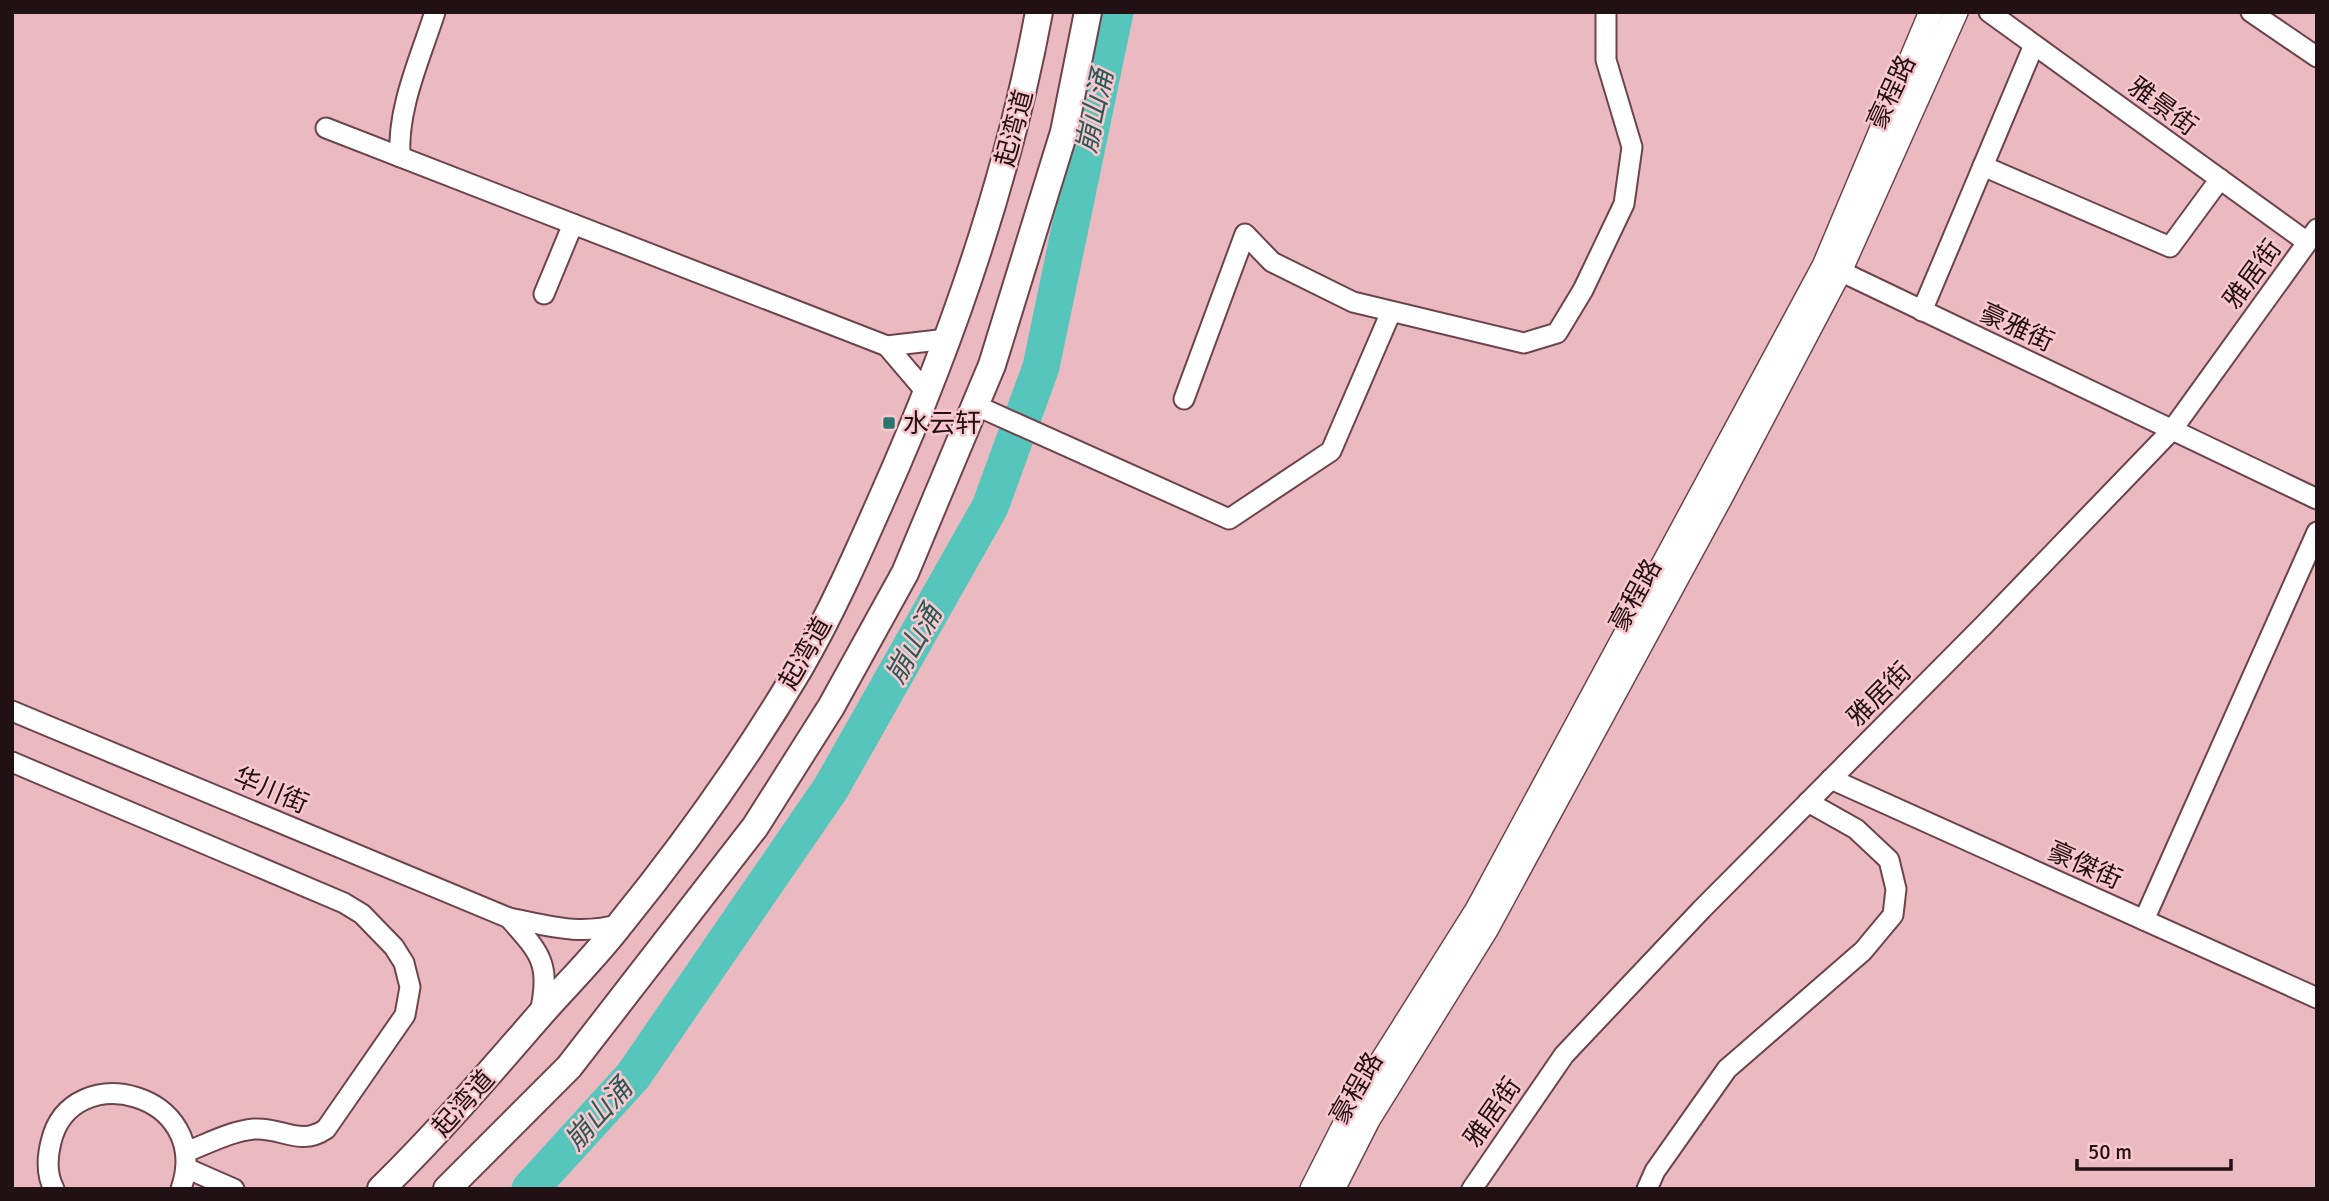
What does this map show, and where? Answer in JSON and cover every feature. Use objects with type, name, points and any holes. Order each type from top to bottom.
[{"type":"main road","name":"起湾道","points":[[381,1189],[469,1099],[621,924],[726,779],[799,669],[848,575],[927,393],[947,339],[993,206],[1026,81],[1039,12]]},
{"type":"main road","name":"起湾道","points":[[447,1189],[569,1067],[755,827],[831,707],[905,573],[992,365],[1063,132],[1088,12]]},
{"type":"street","points":[[400,157],[399,138],[404,109],[435,12]]},
{"type":"street","points":[[1184,399],[1245,234],[1272,262],[1353,303],[1524,343],[1557,333],[1583,290],[1624,204],[1632,147],[1606,60],[1606,12]]},
{"type":"street","name":"豪程路","points":[[1312,1189],[1356,1102],[1477,910],[1824,265],[1931,12]]},
{"type":"street","name":"豪程路","points":[[1333,1189],[1368,1120],[1486,930],[1840,271],[1956,12]]},
{"type":"street","name":"雅景街","points":[[1989,12],[2220,179],[2312,236]]},
{"type":"street","points":[[2251,12],[2317,57]]},
{"type":"street","points":[[1922,311],[2034,45]]},
{"type":"street","points":[[326,128],[887,346],[947,339]]},
{"type":"street","points":[[1983,166],[2170,247],[2220,179]]},
{"type":"street","points":[[544,294],[573,224]]},
{"type":"street","name":"雅居街","points":[[1472,1189],[1564,1055],[2172,430],[2312,236]]},
{"type":"street","name":"豪雅街","points":[[1840,271],[2172,430]]},
{"type":"street","points":[[975,405],[1229,519],[1331,451],[1391,312]]},
{"type":"street","points":[[887,346],[927,393]]},
{"type":"street","points":[[2172,430],[2317,499]]},
{"type":"street","points":[[2144,920],[2317,532]]},
{"type":"street","name":"华川街","points":[[15,719],[509,918],[573,931],[598,930],[621,924]]},
{"type":"street","points":[[12,762],[344,903],[380,931],[404,963],[410,987],[405,1014],[326,1129],[316,1136],[300,1139],[253,1129],[186,1160]]},
{"type":"street","name":"豪傑街","points":[[1831,779],[2317,998]]},
{"type":"street","points":[[1647,1189],[1655,1171],[1727,1069],[1863,951],[1892,915],[1896,889],[1889,860],[1856,829],[1808,802]]},
{"type":"street","name":"华川街","points":[[509,918],[529,941],[546,975],[540,1015]]},
{"type":"street","points":[[54,1189],[48,1157],[53,1134],[74,1108],[104,1094],[137,1096],[166,1113],[180,1131],[186,1160],[181,1189]]},
{"type":"street","points":[[186,1160],[234,1189]]},
{"type":"waterway","name":"崩山涌","points":[[530,1189],[633,1076],[831,788],[990,507],[1041,367],[1115,12]]},
{"type":"place","name":"水云轩","points":[[889,423]]}]
